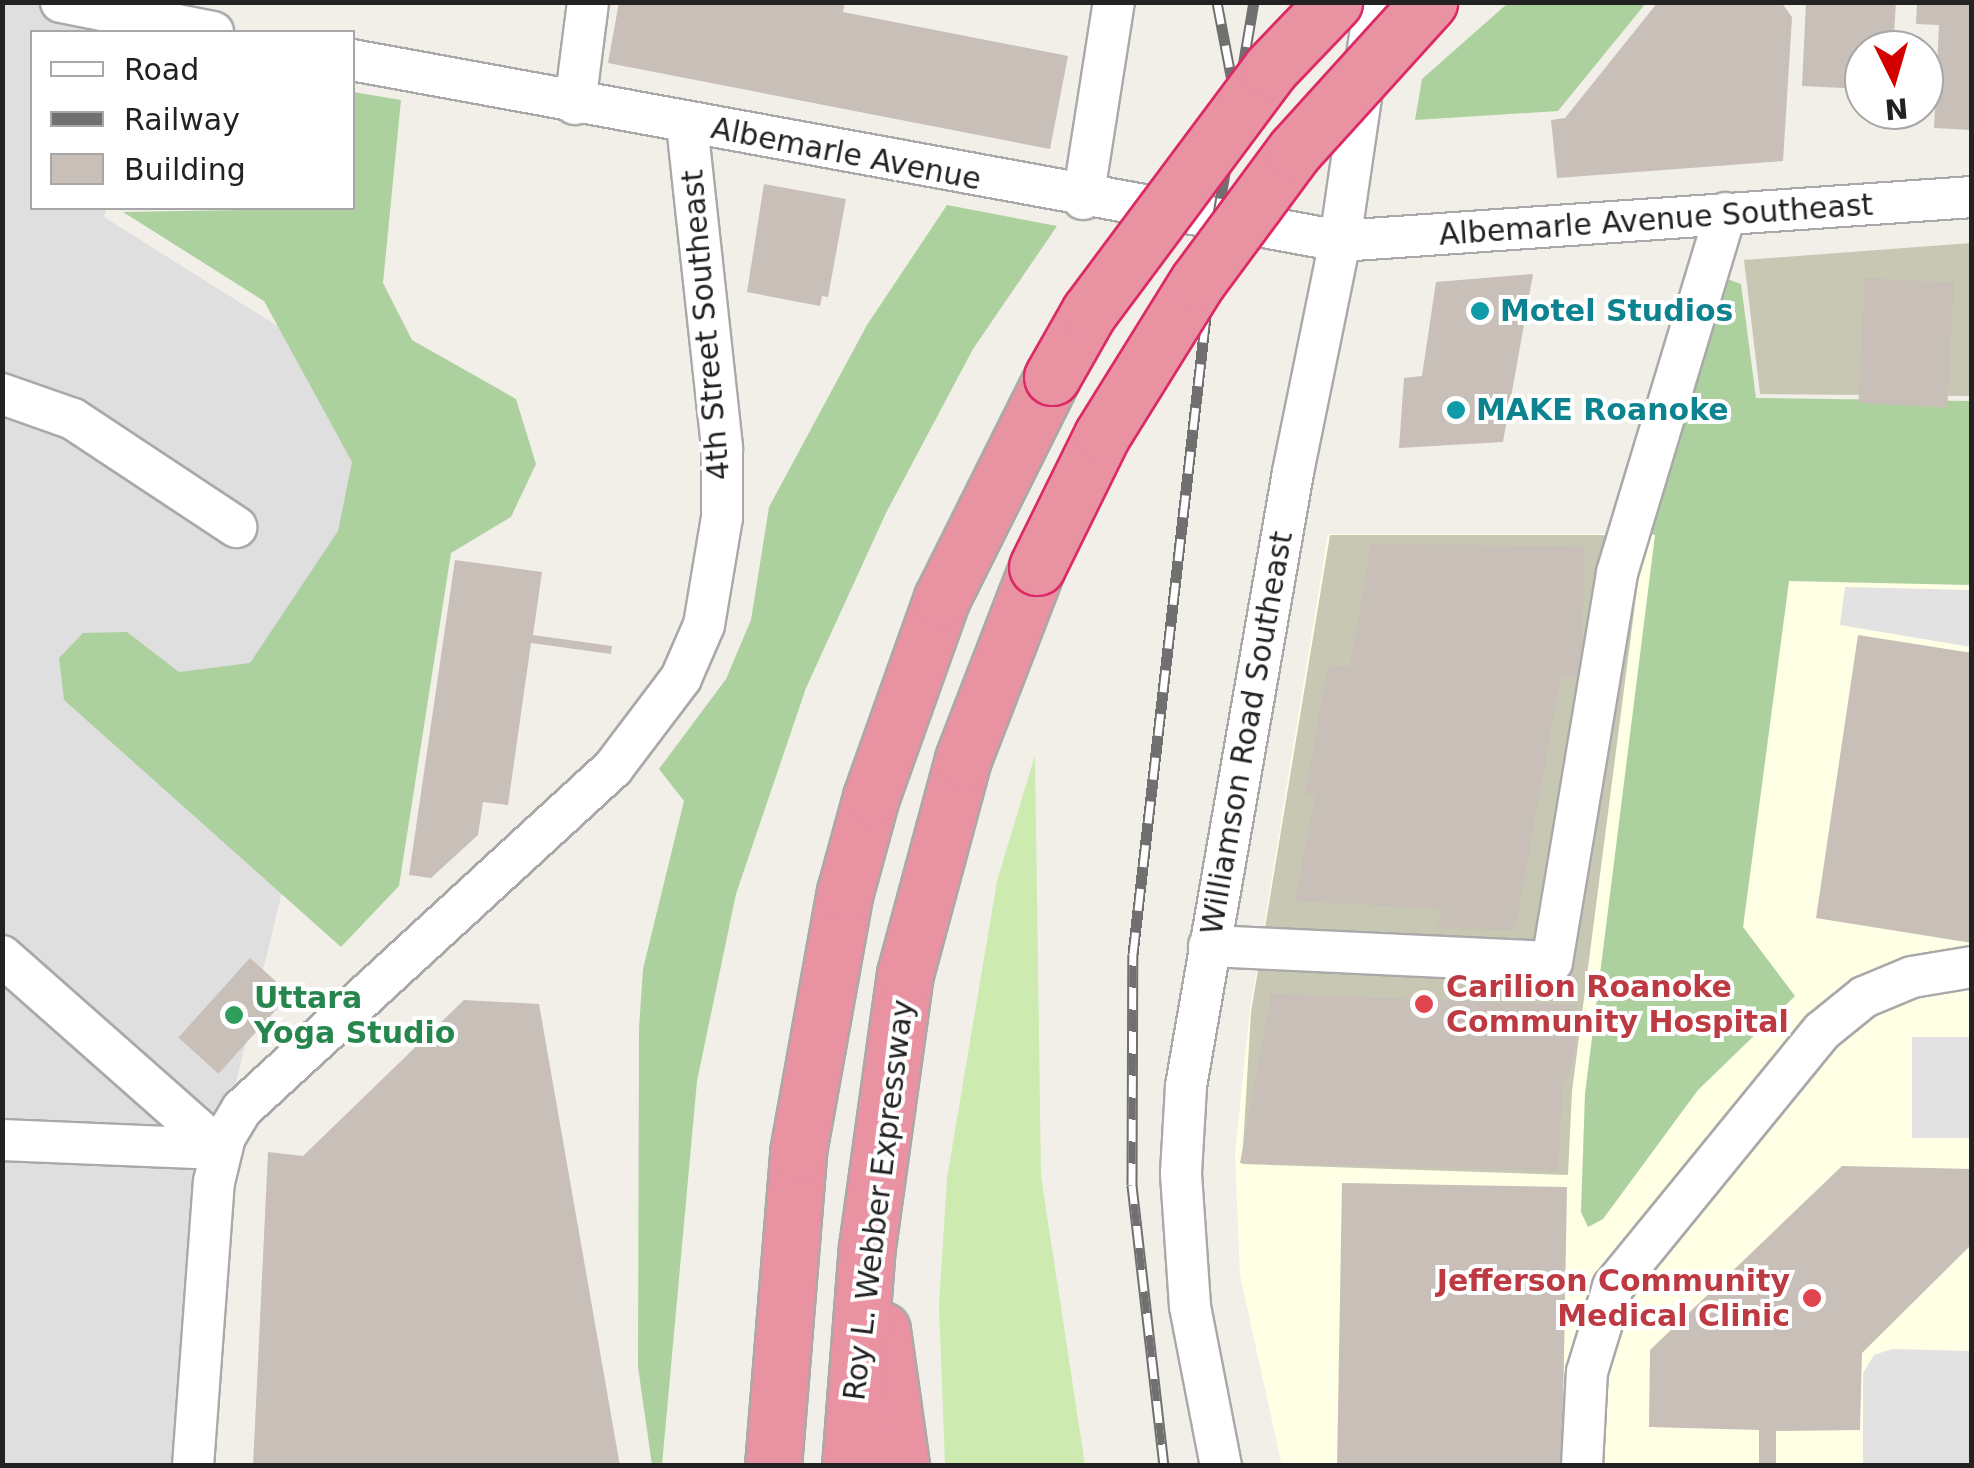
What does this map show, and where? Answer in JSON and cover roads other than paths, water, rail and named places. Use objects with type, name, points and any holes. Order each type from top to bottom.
[{"type":"highway","points":[[773,1464],[798,1152],[845,892],[871,796],[942,598],[1052,377],[1090,312],[1270,69],[1334,2]]},
{"type":"highway","name":"Roy L. Webber Expressway","points":[[850,1466],[868,1248],[905,974],[964,758],[1037,567],[1102,435],[1198,281],[1295,150],[1429,2]]},
{"type":"highway","points":[[868,1248],[901,1466]]},
{"type":"street","points":[[61,2],[203,30]]},
{"type":"street","points":[[575,104],[588,2]]},
{"type":"street","points":[[1083,199],[1114,2]]},
{"type":"street","name":"Williamson Road Southeast","points":[[1220,1466],[1190,1306],[1181,1173],[1186,1086],[1208,946],[1340,242],[1375,2]]},
{"type":"street","name":"Albemarle Avenue","points":[[355,61],[1083,199],[1340,242]]},
{"type":"street","name":"4th Street Southeast","points":[[193,1466],[220,1149],[242,1108],[613,768],[681,678],[704,625],[722,518],[722,448],[687,124]]},
{"type":"street","name":"Albemarle Avenue Southeast","points":[[1340,242],[1972,198]]},
{"type":"street","points":[[1208,946],[1552,962],[1617,572],[1726,213]]},
{"type":"street","points":[[2,394],[73,419],[236,527]]},
{"type":"street","points":[[2,956],[220,1149]]},
{"type":"street","points":[[1604,1466],[1575,1465],[1595,1332],[1613,1287],[1822,1031],[1864,997],[1912,978],[1972,967]]},
{"type":"street","points":[[2,1140],[220,1149]]},
{"type":"railway","points":[[1217,2],[1233,86]]},
{"type":"railway","points":[[1164,1466],[1132,1185],[1133,954],[1217,220],[1254,2]]},
{"type":"place","name":"Motel Studios","points":[[1480,311]]},
{"type":"place","name":"MAKE Roanoke","points":[[1456,410]]},
{"type":"place","name":"Carilion Roanoke Community Hospital","points":[[1424,1004]]},
{"type":"place","name":"Uttara Yoga Studio","points":[[234,1015]]},
{"type":"place","name":"Jefferson Community Medical Clinic","points":[[1812,1298]]}]
